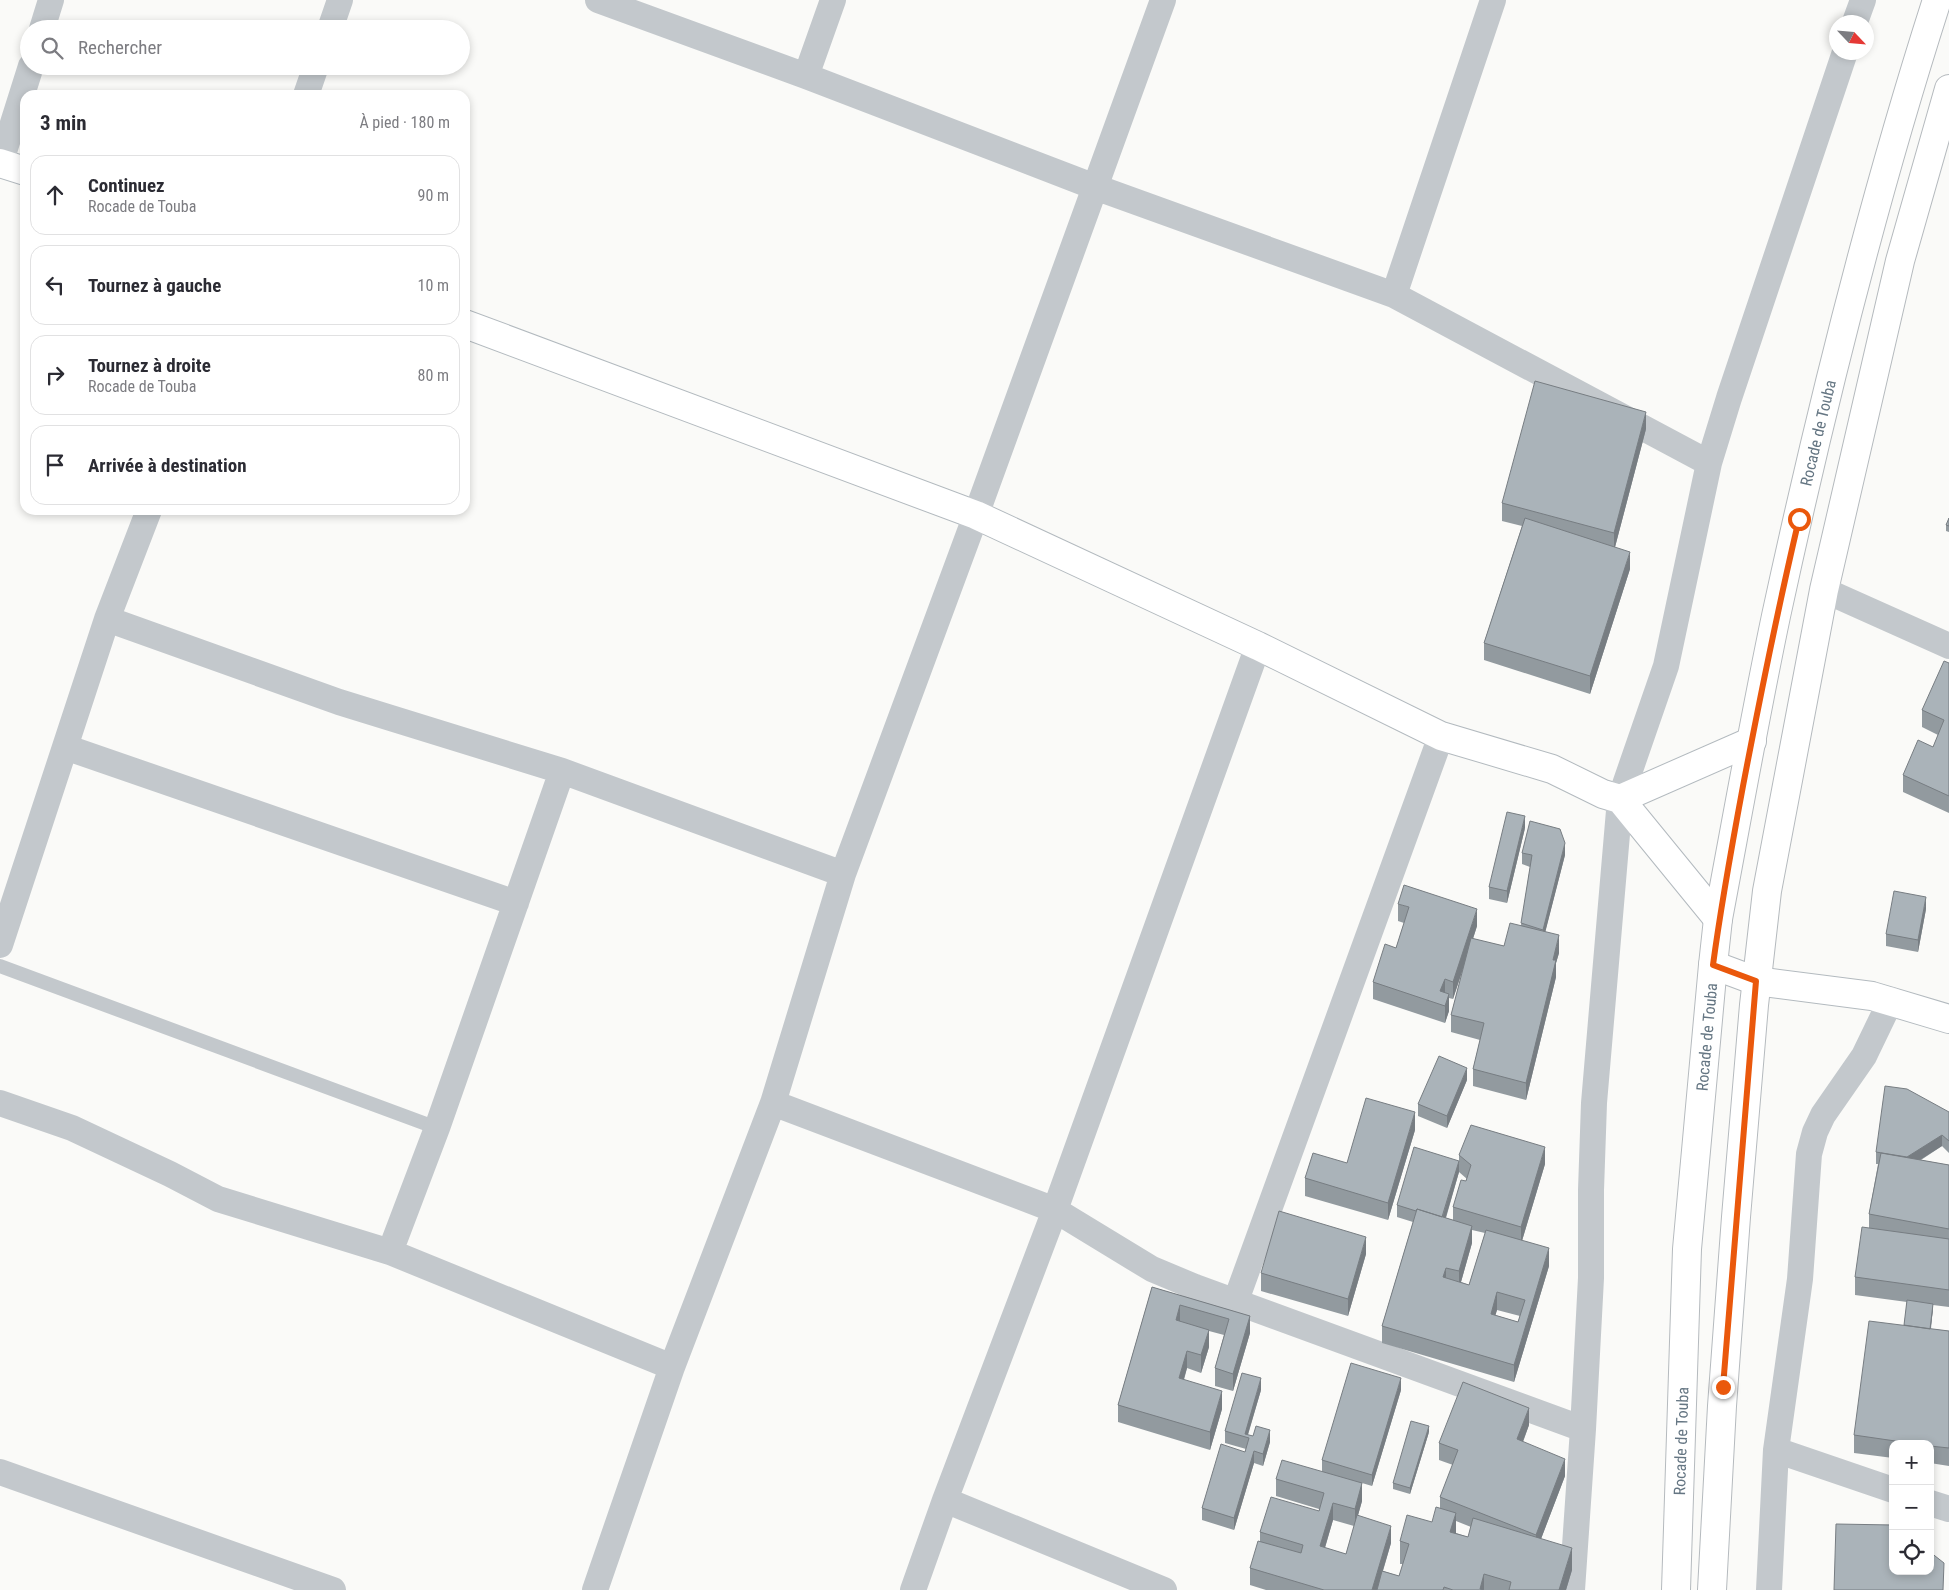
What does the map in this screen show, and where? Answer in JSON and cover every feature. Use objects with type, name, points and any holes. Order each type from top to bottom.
[{"type":"main road","name":"Rocade de Touba","points":[[1676,1590],[1687,1249],[1718,919],[1776,616],[1853,287],[1909,85],[1936,0]]},
{"type":"main road","points":[[1712,1590],[1722,1406],[1756,981],[1767,890],[1824,590],[1900,262],[1949,89]]},
{"type":"main road","points":[[0,163],[20,169]]},
{"type":"main road","points":[[470,326],[976,515],[1258,646],[1441,736],[1552,769],[1603,794],[1620,799],[1718,919]]},
{"type":"main road","points":[[1620,799],[1752,740]]},
{"type":"main road","points":[[1713,965],[1756,981],[1847,991],[1891,1000],[1949,1019]]},
{"type":"street","points":[[45,20],[51,0]]},
{"type":"street","points":[[333,20],[340,0]]},
{"type":"street","points":[[598,0],[806,76],[1095,187],[1394,295],[1709,462]]},
{"type":"street","points":[[806,76],[833,0]]},
{"type":"street","points":[[595,1590],[672,1367],[773,1103],[843,874],[1163,0]]},
{"type":"street","points":[[1394,295],[1494,0]]},
{"type":"street","points":[[1858,15],[1863,0]]},
{"type":"street","points":[[1572,1590],[1583,1429],[1590,1278],[1594,1103],[1620,799],[1666,666],[1695,520],[1709,462],[1842,60]]},
{"type":"street","points":[[23,90],[28,75]]},
{"type":"street","points":[[308,90],[313,75]]},
{"type":"street","points":[[0,163],[20,100]]},
{"type":"street","points":[[0,945],[107,619],[147,515]]},
{"type":"street","points":[[1824,590],[1949,646]]},
{"type":"street","points":[[107,619],[339,702],[562,771],[843,874]]},
{"type":"street","points":[[914,1590],[1055,1210],[1258,646]]},
{"type":"street","points":[[1235,1303],[1441,736]]},
{"type":"street","points":[[65,747],[516,903]]},
{"type":"street","points":[[390,1252],[437,1128],[562,771]]},
{"type":"street","points":[[1769,1590],[1776,1450],[1800,1279],[1808,1154],[1811,1142],[1823,1115],[1864,1056],[1891,1000]]},
{"type":"street","points":[[0,1103],[72,1128],[218,1199],[390,1252],[672,1367]]},
{"type":"street","points":[[773,1103],[1055,1210],[1152,1269],[1235,1303],[1583,1429]]},
{"type":"street","points":[[1776,1450],[1889,1489]]},
{"type":"street","points":[[0,1472],[324,1588]]},
{"type":"street","points":[[946,1500],[1164,1590]]},
{"type":"street","points":[[1934,1504],[1949,1509]]},
{"type":"lane","points":[[0,966],[437,1128]]},
{"type":"building","points":[[1535,381],[1646,412],[1614,533],[1502,503]]},
{"type":"building","points":[[1525,518],[1630,552],[1590,676],[1484,643]]},
{"type":"building","points":[[1944,661],[1949,663],[1949,796],[1903,775],[1918,740],[1933,747],[1944,720],[1922,710]]},
{"type":"building","points":[[1507,812],[1525,816],[1507,891],[1489,887]]},
{"type":"building","points":[[1530,821],[1560,829],[1565,843],[1543,930],[1521,923],[1532,855],[1522,853]]},
{"type":"building","points":[[1404,885],[1477,909],[1453,982],[1445,979],[1440,991],[1449,994],[1445,1006],[1373,982],[1385,944],[1396,948],[1409,907],[1398,904]]},
{"type":"building","points":[[1894,891],[1926,897],[1918,940],[1886,934]]},
{"type":"building","points":[[1510,923],[1559,935],[1553,960],[1556,960],[1526,1083],[1473,1069],[1484,1023],[1451,1015],[1471,938],[1504,946]]},
{"type":"building","points":[[1439,1056],[1467,1068],[1447,1116],[1418,1104]]},
{"type":"building","points":[[1885,1086],[1907,1089],[1949,1112],[1949,1141],[1942,1135],[1907,1157],[1876,1152]]},
{"type":"building","points":[[1366,1098],[1415,1112],[1388,1203],[1305,1178],[1313,1153],[1347,1163]]},
{"type":"building","points":[[1471,1125],[1545,1147],[1521,1227],[1453,1207],[1461,1180],[1466,1181],[1471,1165],[1459,1155]]},
{"type":"building","points":[[1414,1147],[1459,1161],[1442,1217],[1397,1205]]},
{"type":"building","points":[[1881,1153],[1949,1165],[1949,1229],[1869,1214]]},
{"type":"building","points":[[1417,1209],[1472,1226],[1459,1271],[1446,1268],[1443,1277],[1469,1285],[1486,1230],[1549,1248],[1514,1365],[1382,1326]],"holes":[[[1497,1292],[1525,1300],[1518,1322],[1491,1314]]]},
{"type":"building","points":[[1279,1211],[1366,1237],[1348,1299],[1261,1273]]},
{"type":"building","points":[[1862,1227],[1949,1239],[1949,1290],[1855,1277]]},
{"type":"building","points":[[1152,1287],[1250,1316],[1233,1374],[1215,1368],[1229,1319],[1180,1305],[1176,1320],[1209,1330],[1201,1355],[1187,1351],[1179,1378],[1222,1391],[1210,1432],[1118,1405]]},
{"type":"building","points":[[1907,1300],[1933,1304],[1930,1329],[1904,1325]]},
{"type":"building","points":[[1869,1321],[1949,1331],[1949,1448],[1934,1446],[1934,1440],[1889,1440],[1854,1435]]},
{"type":"building","points":[[1351,1363],[1401,1378],[1372,1475],[1322,1460]]},
{"type":"building","points":[[1242,1373],[1261,1378],[1245,1434],[1253,1436],[1256,1426],[1270,1430],[1263,1454],[1254,1451],[1234,1518],[1202,1508],[1221,1444],[1245,1452],[1249,1438],[1225,1431]]},
{"type":"building","points":[[1463,1382],[1529,1408],[1517,1439],[1565,1459],[1536,1535],[1440,1497],[1458,1450],[1439,1443]]},
{"type":"building","points":[[1411,1421],[1429,1426],[1410,1488],[1393,1483]]},
{"type":"building","points":[[1282,1460],[1362,1483],[1355,1509],[1333,1503],[1320,1546],[1346,1554],[1357,1515],[1391,1526],[1372,1590],[1324,1590],[1250,1568],[1258,1541],[1301,1553],[1303,1545],[1260,1532],[1271,1497],[1319,1511],[1324,1493],[1276,1479]]},
{"type":"building","points":[[1436,1507],[1456,1513],[1450,1532],[1468,1537],[1473,1518],[1572,1548],[1559,1590],[1509,1590],[1511,1582],[1484,1574],[1480,1589],[1484,1590],[1453,1590],[1444,1587],[1443,1590],[1377,1590],[1382,1571],[1399,1576],[1409,1544],[1400,1541],[1407,1515],[1432,1522]]},
{"type":"building","points":[[1836,1524],[1889,1525],[1889,1575],[1934,1575],[1934,1555],[1944,1563],[1943,1590],[1834,1590]]},
{"type":"route","points":[[1723,1387],[1756,981],[1713,965],[1718,919],[1752,740],[1776,616],[1799,519]]}]
